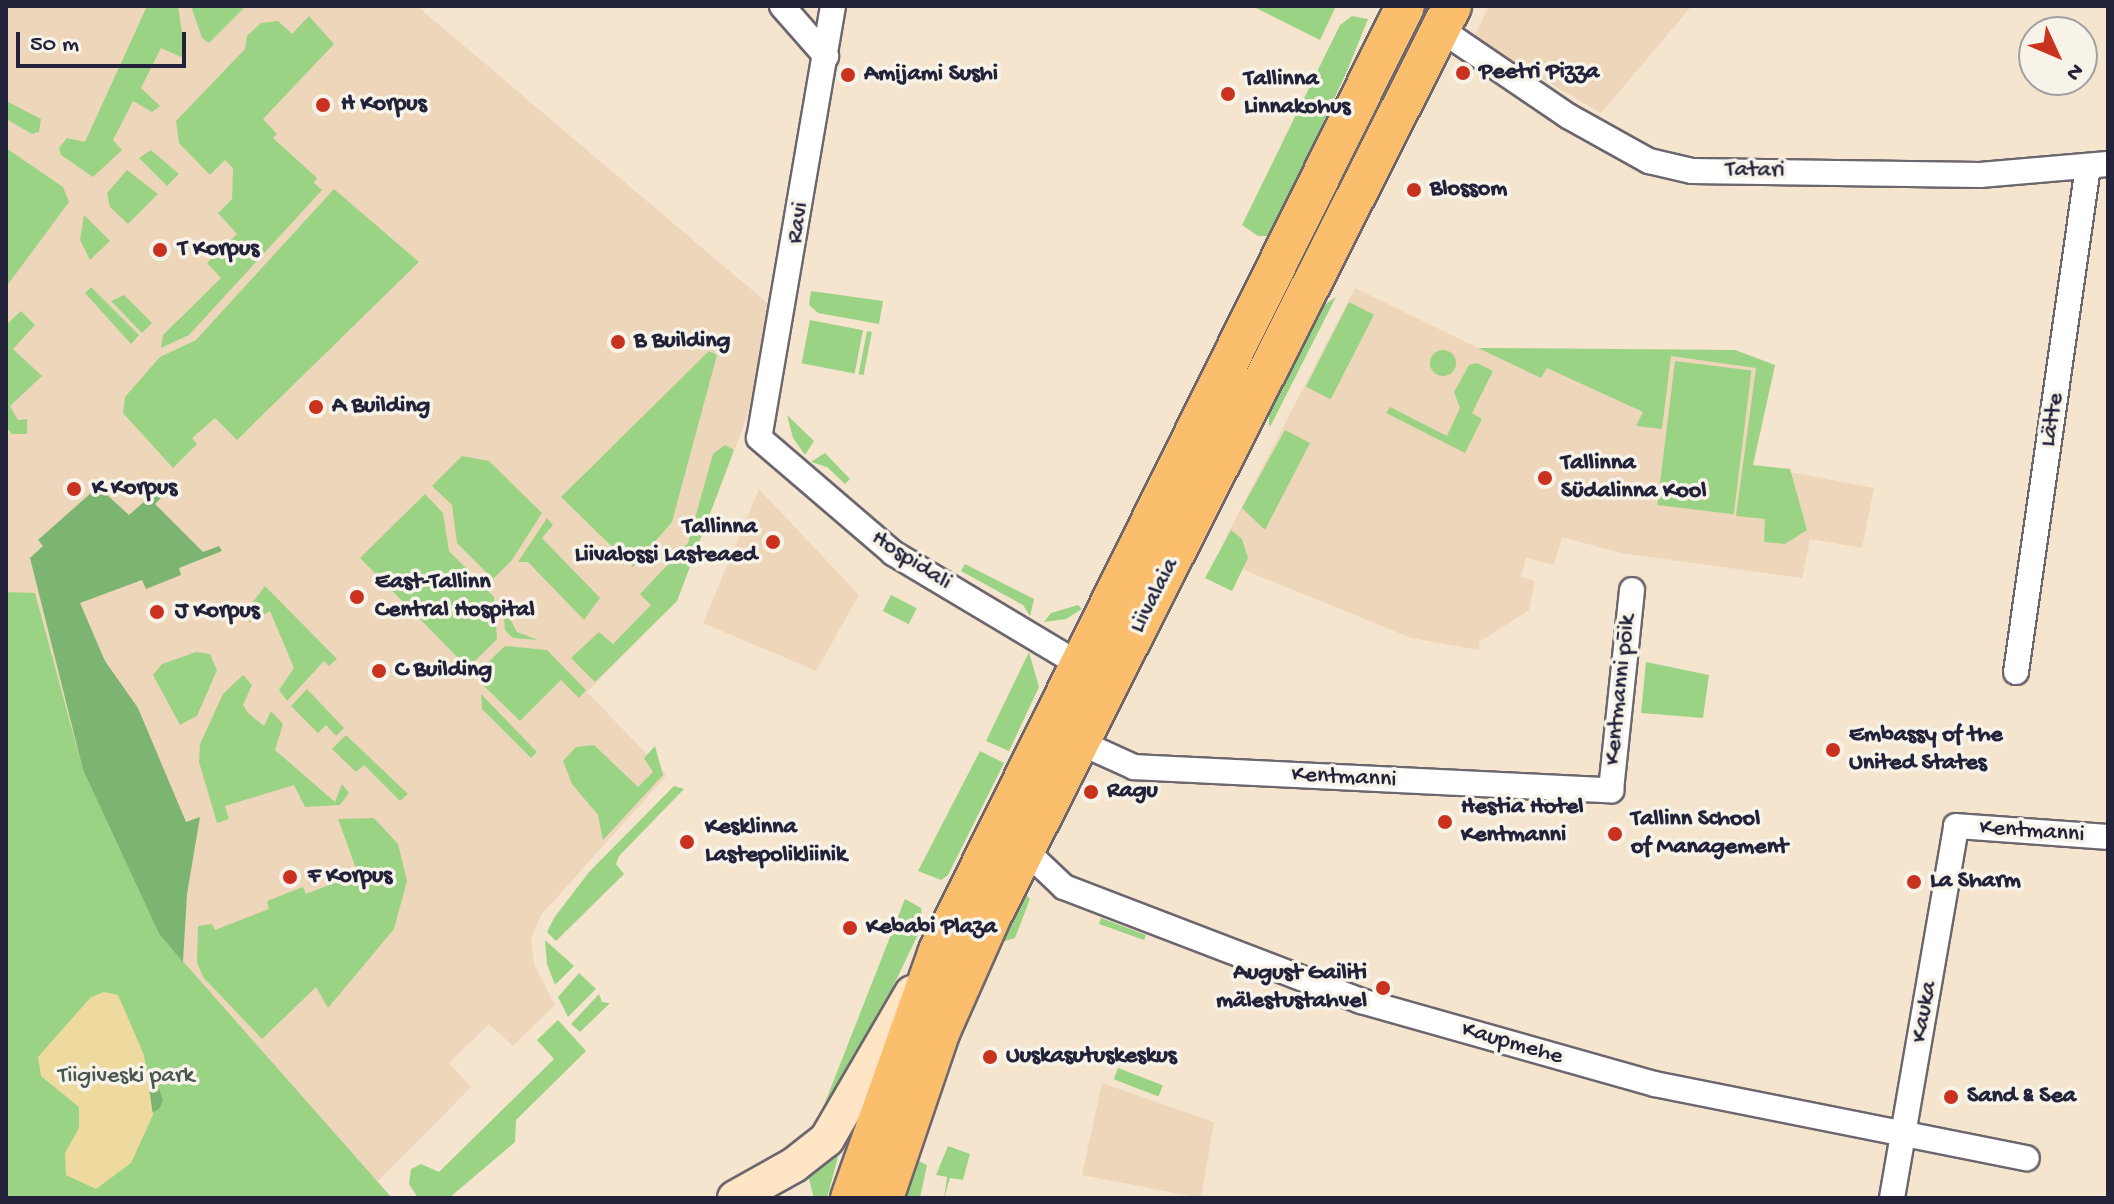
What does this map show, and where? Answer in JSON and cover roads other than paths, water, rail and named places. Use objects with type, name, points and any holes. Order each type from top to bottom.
[{"type":"main road","name":"Liivalaia","points":[[850,1198],[937,953],[1077,663],[1405,6]]},
{"type":"main road","name":"Liivalaia","points":[[884,1198],[941,1031],[1026,851],[1446,18]]},
{"type":"main road","points":[[1077,663],[1092,688],[1087,732]]},
{"type":"street","points":[[782,6],[826,56]]},
{"type":"street","name":"Ravi","points":[[759,438],[833,6]]},
{"type":"street","name":"Tatari","points":[[1446,18],[1568,116],[1649,161],[1692,171],[1980,175],[2098,165]]},
{"type":"street","name":"Lätte","points":[[2016,672],[2098,165]]},
{"type":"street","name":"Hospidali","points":[[759,438],[893,553],[1077,663]]},
{"type":"street","name":"Kentmanni põik","points":[[1611,790],[1632,590]]},
{"type":"street","name":"Kentmanni","points":[[1087,732],[1134,767],[1611,790]]},
{"type":"street","name":"Kentmanni","points":[[1956,826],[2108,837]]},
{"type":"street","name":"Kauka","points":[[1892,1198],[1956,826]]},
{"type":"street","name":"Kaupmehe","points":[[1026,851],[1064,887],[1361,1001],[1644,1081],[2027,1158]]},
{"type":"street","points":[[735,1198],[794,1165],[827,1139],[937,953]]},
{"type":"place","name":"Peetri Pizza","points":[[1463,73]]},
{"type":"place","name":"Amijami Sushi","points":[[848,75]]},
{"type":"place","name":"Tallinna Linnakohus","points":[[1228,94]]},
{"type":"place","name":"H Korpus","points":[[323,105]]},
{"type":"place","name":"Blossom","points":[[1414,190]]},
{"type":"place","name":"T Korpus","points":[[160,250]]},
{"type":"place","name":"B Building","points":[[618,342]]},
{"type":"place","name":"A Building","points":[[316,407]]},
{"type":"place","name":"Tallinna Südalinna Kool","points":[[1545,478]]},
{"type":"place","name":"K Korpus","points":[[74,489]]},
{"type":"place","name":"Tallinna Liivalossi Lasteaed","points":[[773,542]]},
{"type":"place","name":"East-Tallinn Central Hospital","points":[[357,597]]},
{"type":"place","name":"J Korpus","points":[[157,612]]},
{"type":"place","name":"C Building","points":[[379,671]]},
{"type":"place","name":"Embassy of the United States","points":[[1833,750]]},
{"type":"place","name":"Ragu","points":[[1091,792]]},
{"type":"place","name":"Hestia Hotel Kentmanni","points":[[1445,822]]},
{"type":"place","name":"Tallinn School of Management","points":[[1615,834]]},
{"type":"place","name":"Kesklinna Lastepolikliinik","points":[[687,842]]},
{"type":"place","name":"F Korpus","points":[[290,877]]},
{"type":"place","name":"La Sharm","points":[[1914,882]]},
{"type":"place","name":"Kebabi Plaza","points":[[850,928]]},
{"type":"place","name":"August Gailiti mälestustahvel","points":[[1383,988]]},
{"type":"place","name":"Uuskasutuskeskus","points":[[990,1057]]},
{"type":"place","name":"Sand & Sea","points":[[1951,1097]]},
{"type":"park label","name":"Tiigiveski park","points":[[126,1077]]}]
